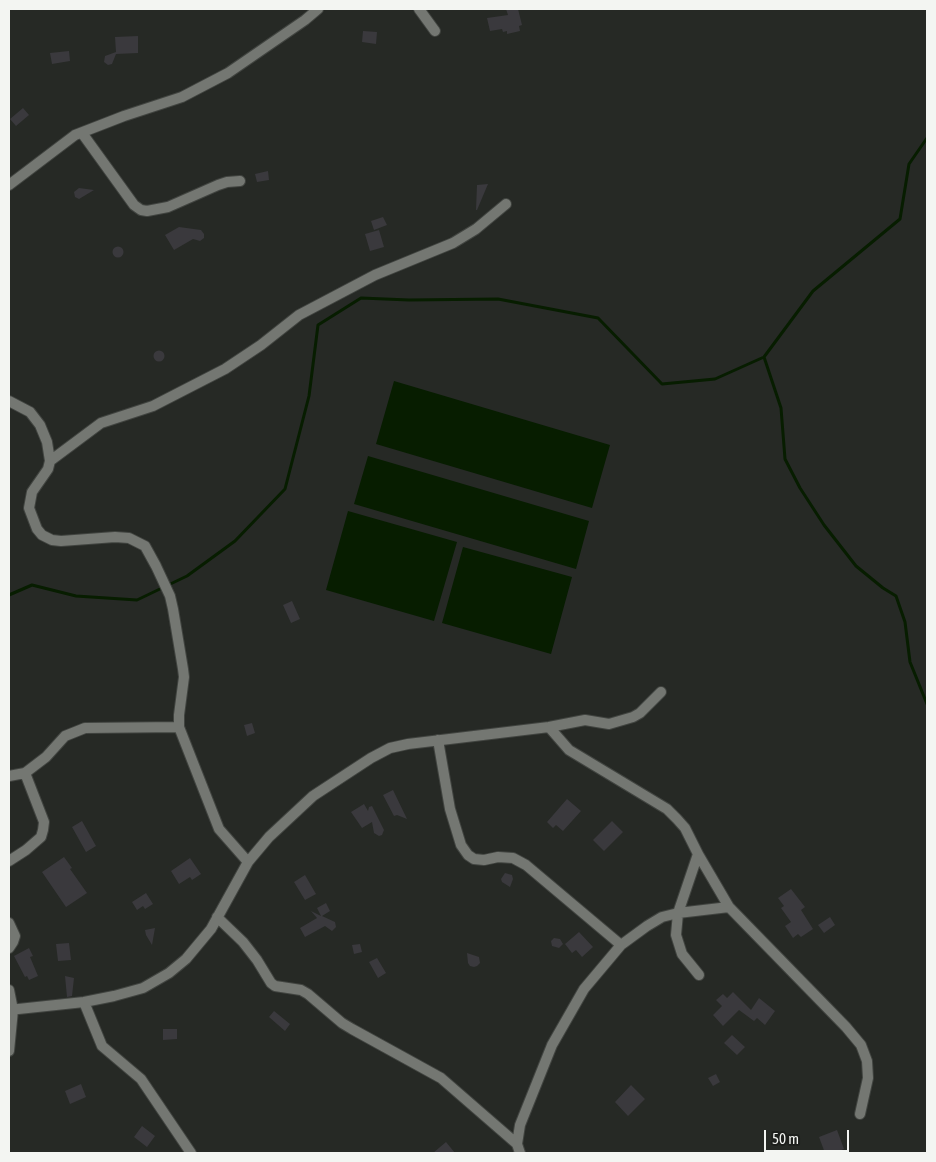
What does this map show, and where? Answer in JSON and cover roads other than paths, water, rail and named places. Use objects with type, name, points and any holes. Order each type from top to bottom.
[{"type":"street","points":[[9,185],[75,135],[124,116],[170,102],[236,69],[318,9]]},
{"type":"street","points":[[419,9],[435,31]]},
{"type":"street","points":[[82,133],[134,205],[141,210],[146,211],[168,207],[218,184],[240,181]]},
{"type":"street","points":[[50,461],[101,423],[153,406],[225,369],[261,345],[300,315],[375,275],[453,243],[476,229],[506,204]]},
{"type":"street","points":[[9,401],[30,412],[40,425],[47,442],[50,461],[46,474],[32,492],[29,508],[37,529],[42,535],[52,540],[61,541],[115,537],[129,538],[140,543],[148,550],[170,596],[184,677],[179,727],[219,829],[248,862]]},
{"type":"street","points":[[11,1010],[84,1002],[143,988],[170,973],[186,960],[210,929],[248,862],[269,837],[313,796],[371,758],[390,748],[438,740],[549,727],[585,720],[609,724],[640,713],[661,692]]},
{"type":"street","points":[[9,776],[25,773],[46,757],[65,736],[85,728],[179,727]]},
{"type":"street","points":[[549,727],[570,750],[667,810],[677,819],[685,828],[729,907],[846,1027],[861,1045],[868,1061],[868,1078],[860,1114]]},
{"type":"street","points":[[438,740],[450,809],[461,845],[468,856],[484,860],[498,857],[513,858],[526,866],[621,945]]},
{"type":"street","points":[[9,861],[26,850],[40,836],[43,830],[44,822],[25,773]]},
{"type":"street","points":[[698,854],[678,913],[676,936],[682,954],[699,975]]},
{"type":"street","points":[[518,1149],[520,1125],[552,1044],[584,989],[621,945],[646,926],[662,917],[678,913],[729,907]]},
{"type":"street","points":[[217,917],[243,942],[258,960],[275,986],[301,990],[347,1026],[441,1078],[518,1149]]},
{"type":"street","points":[[9,923],[15,936],[9,948]]},
{"type":"street","points":[[9,990],[11,1010],[9,1050]]},
{"type":"street","points":[[84,1002],[102,1046],[141,1080],[191,1153]]},
{"type":"waterway","points":[[9,595],[32,585],[76,596],[137,600],[187,576],[235,541],[285,489],[309,396],[318,325],[361,298],[409,300],[498,299],[598,318],[662,384],[715,379],[764,357],[813,291],[900,219],[909,164],[927,138]]},
{"type":"waterway","points":[[764,357],[781,408],[785,459],[800,488],[824,525],[856,566],[896,596],[905,622],[910,662],[927,704]]}]
